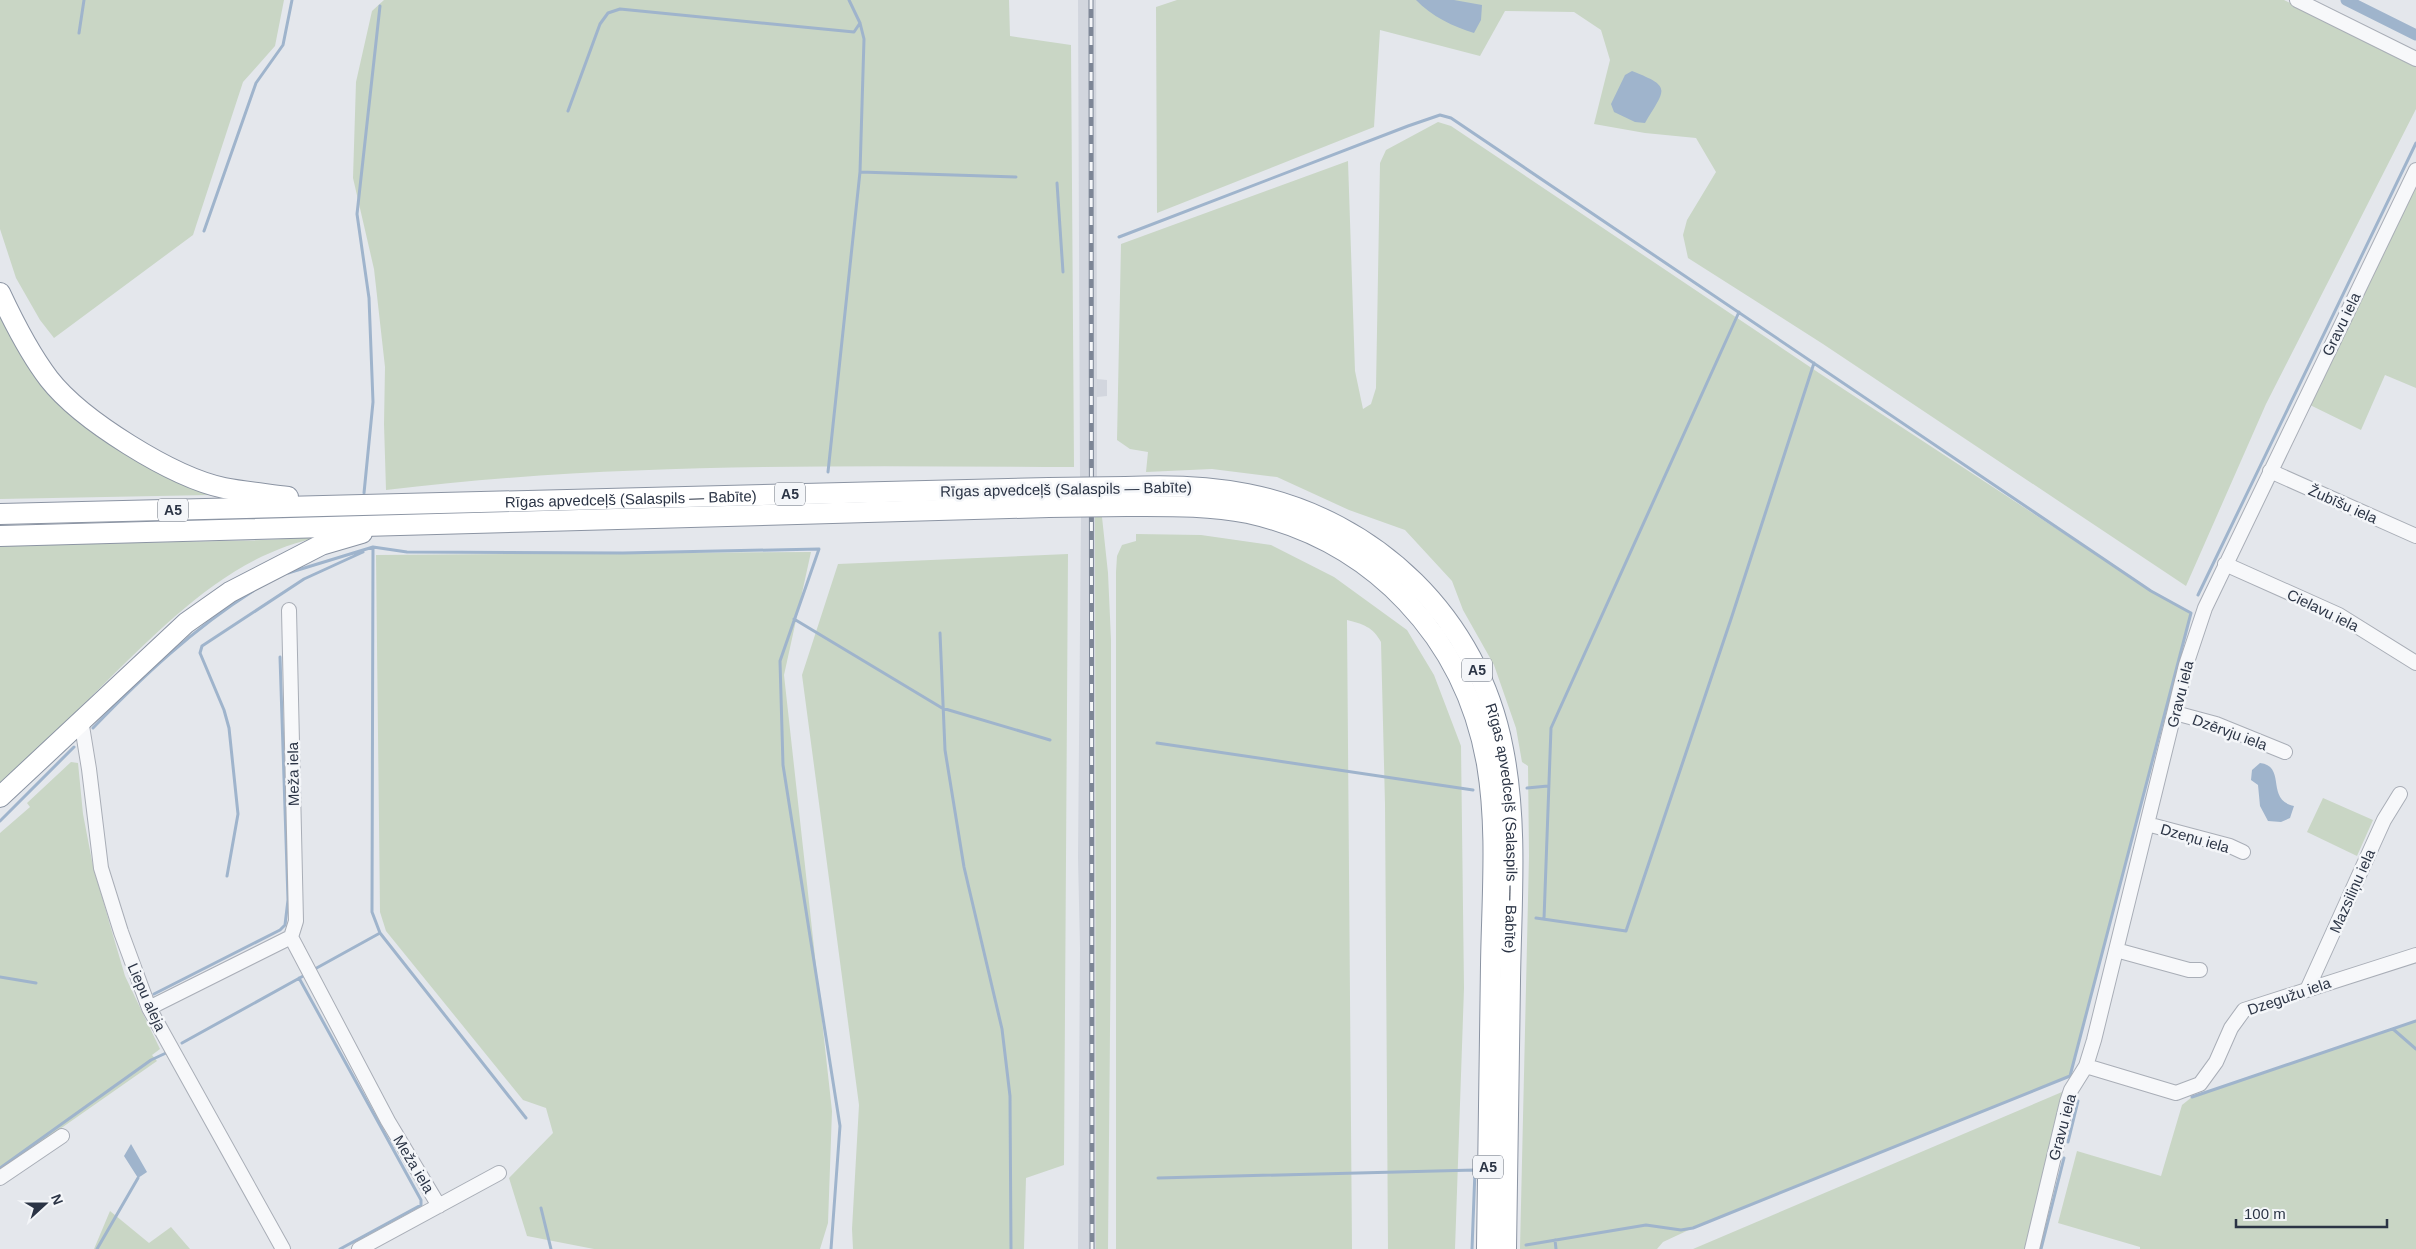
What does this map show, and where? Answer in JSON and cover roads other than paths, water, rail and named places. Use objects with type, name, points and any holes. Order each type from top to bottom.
[{"type":"highway","points":[[0,293],[18,331],[49,379],[80,410],[154,459],[191,477],[222,488],[347,504]]},
{"type":"highway","name":"Rīgas apvedceļš (Salaspils — Babīte)","points":[[0,536],[74,536],[1126,496],[1188,487],[1246,494],[1298,508],[1332,523],[1372,547],[1412,578],[1447,618],[1474,662],[1488,696],[1499,732],[1510,804],[1512,876],[1506,1249]]},
{"type":"highway","name":"Rīgas apvedceļš (Salaspils — Babīte)","points":[[1126,496],[1184,506],[1227,510],[1281,522],[1318,538],[1373,572],[1405,599],[1431,629],[1459,674],[1473,708],[1483,745],[1491,806],[1492,867],[1487,1249]]},
{"type":"highway","name":"Rīgas apvedceļš (Salaspils — Babīte)","points":[[0,514],[347,504],[1049,498]]},
{"type":"highway","points":[[0,797],[186,623],[230,592],[321,545],[402,524]]},
{"type":"street","points":[[2297,0],[2416,60]]},
{"type":"street","name":"Gravu iela","points":[[2032,1249],[2071,1090],[2086,1066],[2186,665],[2205,608],[2416,170]]},
{"type":"street","name":"Žubīšu iela","points":[[2270,471],[2416,536]]},
{"type":"street","name":"Cielavu iela","points":[[2225,564],[2339,615],[2416,663]]},
{"type":"street","name":"Meža iela","points":[[289,610],[296,921],[291,937],[388,1121],[439,1206]]},
{"type":"street","name":"Dzērvju iela","points":[[2175,713],[2216,724],[2285,752]]},
{"type":"street","name":"Liepu aleja","points":[[81,720],[101,868],[121,932],[149,1008],[283,1249]]},
{"type":"street","name":"Mazsiliņu iela","points":[[2307,990],[2384,820],[2400,794]]},
{"type":"street","name":"Dzeņu iela","points":[[2147,824],[2230,846],[2243,852]]},
{"type":"street","points":[[149,1008],[291,937]]},
{"type":"street","points":[[2116,950],[2189,970],[2200,970]]},
{"type":"street","name":"Dzegužu iela","points":[[2086,1066],[2176,1093],[2200,1084],[2216,1062],[2230,1028],[2244,1010],[2416,955]]},
{"type":"street","points":[[0,1178],[62,1136]]},
{"type":"street","points":[[359,1249],[499,1173]]},
{"type":"water","points":[[1416,0],[1454,0],[1482,5],[1481,20],[1474,33],[1443,20]]},
{"type":"water","points":[[1632,71],[1654,81],[1661,90],[1657,103],[1645,123],[1635,122],[1614,112],[1611,104],[1625,75]]},
{"type":"water","points":[[2260,763],[2268,765],[2273,770],[2280,797],[2285,803],[2294,806],[2290,818],[2281,822],[2268,821],[2260,806],[2258,785],[2251,780],[2252,770]]},
{"type":"water","points":[[131,1144],[147,1172],[138,1178],[124,1156]]},
{"type":"waterway","points":[[79,33],[84,0]]},
{"type":"waterway","points":[[204,231],[256,83],[283,45],[292,0]]},
{"type":"waterway","points":[[828,472],[860,172],[864,39],[860,23],[849,0]]},
{"type":"waterway","points":[[2346,0],[2416,35]]},
{"type":"waterway","points":[[364,493],[373,402],[369,298],[357,214],[380,6]]},
{"type":"waterway","points":[[568,111],[600,24],[608,13],[620,9],[854,32],[860,23]]},
{"type":"waterway","points":[[1119,237],[1408,126],[1440,115],[1451,118],[2151,591],[2191,613],[2070,1076],[1693,1228],[1681,1230],[1646,1225],[1526,1245]]},
{"type":"waterway","points":[[2198,595],[2416,143]]},
{"type":"waterway","points":[[860,172],[1016,177]]},
{"type":"waterway","points":[[1057,183],[1063,272]]},
{"type":"waterway","points":[[1544,919],[1551,728],[1739,312]]},
{"type":"waterway","points":[[1536,918],[1626,931],[1732,616],[1814,363]]},
{"type":"waterway","points":[[373,547],[372,912],[380,933],[526,1118]]},
{"type":"waterway","points":[[288,573],[373,547],[407,552],[623,553],[819,549],[780,661],[783,765],[840,1126],[831,1249]]},
{"type":"waterway","points":[[227,876],[238,814],[229,728],[224,710],[200,653],[202,646],[304,579],[363,552]]},
{"type":"waterway","points":[[93,728],[130,690],[169,655],[210,621],[253,591]]},
{"type":"waterway","points":[[794,619],[942,708],[1050,740]]},
{"type":"waterway","points":[[940,633],[945,750],[964,867],[1002,1029],[1010,1096],[1011,1249]]},
{"type":"waterway","points":[[154,994],[280,930],[285,925],[288,900],[280,657]]},
{"type":"waterway","points":[[1157,743],[1473,790]]},
{"type":"waterway","points":[[0,821],[74,747]]},
{"type":"waterway","points":[[1527,788],[1548,786]]},
{"type":"waterway","points":[[313,970],[380,933]]},
{"type":"waterway","points":[[182,1043],[305,975]]},
{"type":"waterway","points":[[0,977],[36,983]]},
{"type":"waterway","points":[[299,978],[421,1200],[421,1205],[340,1249]]},
{"type":"waterway","points":[[2192,1097],[2416,1021]]},
{"type":"waterway","points":[[2393,1029],[2416,1049]]},
{"type":"waterway","points":[[0,1168],[151,1060],[166,1053]]},
{"type":"waterway","points":[[2068,1142],[2078,1101]]},
{"type":"waterway","points":[[2041,1249],[2064,1158]]},
{"type":"waterway","points":[[1158,1178],[1475,1170],[1472,1249]]},
{"type":"waterway","points":[[97,1249],[138,1178]]},
{"type":"waterway","points":[[541,1208],[551,1249]]},
{"type":"waterway","points":[[1555,1240],[1556,1249]]},
{"type":"railway","points":[[1091,0],[1092,1249]]}]
